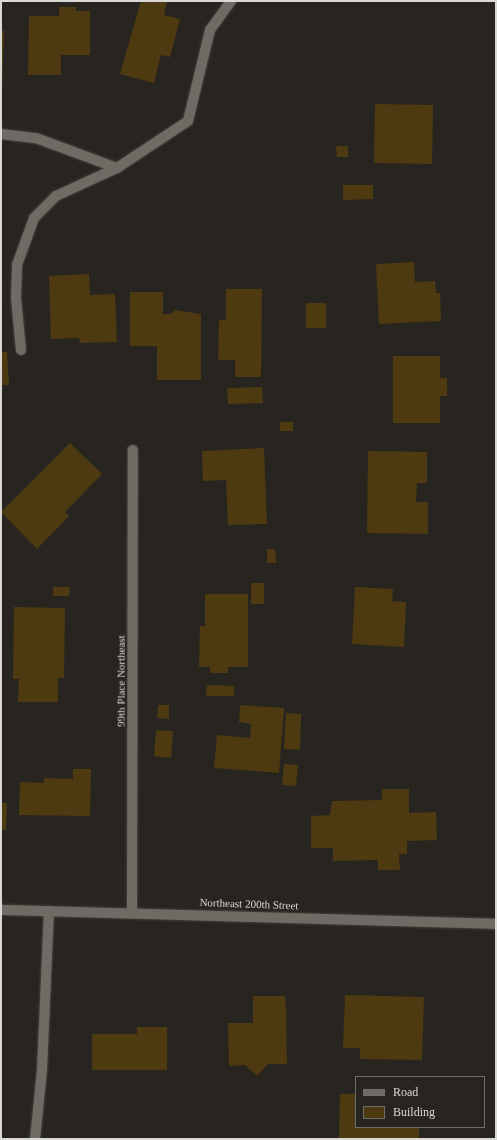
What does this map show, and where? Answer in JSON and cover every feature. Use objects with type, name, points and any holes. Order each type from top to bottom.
[{"type":"street","points":[[21,350],[16,298],[17,265],[34,218],[56,196],[117,168],[188,121],[210,30],[231,1]]},
{"type":"street","points":[[1,134],[36,138],[117,168]]},
{"type":"street","name":"99th Place Northeast","points":[[132,912],[133,450]]},
{"type":"street","name":"Northeast 200th Street","points":[[1,910],[132,912],[496,924]]},
{"type":"street","points":[[35,1139],[42,1070],[49,911]]},
{"type":"building","points":[[141,1],[167,1],[164,15],[180,19],[170,57],[161,55],[154,83],[120,74]]},
{"type":"building","points":[[59,7],[76,7],[76,11],[90,11],[90,55],[61,55],[61,75],[28,75],[29,16],[59,16]]},
{"type":"building","points":[[1,30],[4,31],[2,88],[1,87]]},
{"type":"building","points":[[375,104],[433,105],[432,164],[374,163]]},
{"type":"building","points":[[336,146],[348,146],[348,157],[337,157]]},
{"type":"building","points":[[343,185],[373,185],[373,199],[343,200]]},
{"type":"building","points":[[414,262],[415,282],[435,281],[436,293],[440,293],[441,321],[379,324],[376,264]]},
{"type":"building","points":[[89,274],[90,295],[115,294],[117,342],[80,343],[79,338],[51,339],[49,276]]},
{"type":"building","points":[[226,289],[262,289],[261,377],[235,377],[235,360],[218,360],[219,320],[226,320]]},
{"type":"building","points":[[130,292],[163,292],[163,314],[172,314],[174,310],[201,314],[201,380],[157,380],[157,346],[130,346]]},
{"type":"building","points":[[306,303],[326,303],[326,328],[306,328]]},
{"type":"building","points":[[1,352],[7,352],[9,385],[1,385]]},
{"type":"building","points":[[393,356],[440,356],[440,378],[447,378],[447,396],[440,396],[440,423],[393,423]]},
{"type":"building","points":[[262,387],[263,403],[228,404],[227,388]]},
{"type":"building","points":[[280,422],[293,422],[293,431],[280,431]]},
{"type":"building","points":[[70,443],[102,474],[65,512],[69,516],[37,549],[1,512]]},
{"type":"building","points":[[264,448],[267,524],[228,525],[226,480],[203,481],[202,451]]},
{"type":"building","points":[[368,451],[427,452],[427,483],[417,483],[416,502],[428,502],[428,534],[367,533]]},
{"type":"building","points":[[267,549],[275,549],[276,563],[267,563]]},
{"type":"building","points":[[251,583],[264,583],[264,604],[251,604]]},
{"type":"building","points":[[53,587],[70,587],[69,596],[53,596]]},
{"type":"building","points":[[355,587],[393,589],[392,601],[406,602],[404,647],[352,644]]},
{"type":"building","points":[[205,594],[248,594],[248,667],[228,667],[228,673],[210,673],[210,667],[199,667],[200,626],[205,626]]},
{"type":"building","points":[[14,607],[65,608],[64,678],[58,678],[58,702],[18,702],[19,679],[13,679]]},
{"type":"building","points":[[207,685],[234,686],[234,696],[206,696]]},
{"type":"building","points":[[158,705],[169,705],[169,719],[157,718]]},
{"type":"building","points":[[240,705],[284,708],[279,773],[214,768],[217,735],[250,738],[251,724],[239,722]]},
{"type":"building","points":[[286,713],[301,714],[300,750],[284,749]]},
{"type":"building","points":[[156,730],[173,731],[171,758],[154,756]]},
{"type":"building","points":[[284,764],[298,765],[296,786],[282,785]]},
{"type":"building","points":[[73,769],[91,769],[90,816],[19,815],[20,782],[44,783],[44,778],[73,779]]},
{"type":"building","points":[[382,789],[409,789],[409,813],[436,812],[437,840],[407,841],[407,854],[399,854],[400,870],[378,870],[378,860],[333,861],[333,848],[311,848],[311,816],[330,815],[332,801],[382,800]]},
{"type":"building","points":[[1,803],[7,803],[6,830],[1,830]]},
{"type":"building","points":[[345,995],[424,997],[422,1060],[360,1059],[360,1048],[343,1048]]},
{"type":"building","points":[[253,996],[285,996],[286,1008],[287,1064],[268,1064],[257,1076],[245,1065],[229,1066],[228,1023],[253,1023]]},
{"type":"building","points":[[137,1027],[167,1027],[167,1070],[92,1070],[92,1034],[137,1034]]},
{"type":"building","points":[[340,1094],[355,1094],[355,1128],[419,1128],[419,1139],[339,1139]]}]
